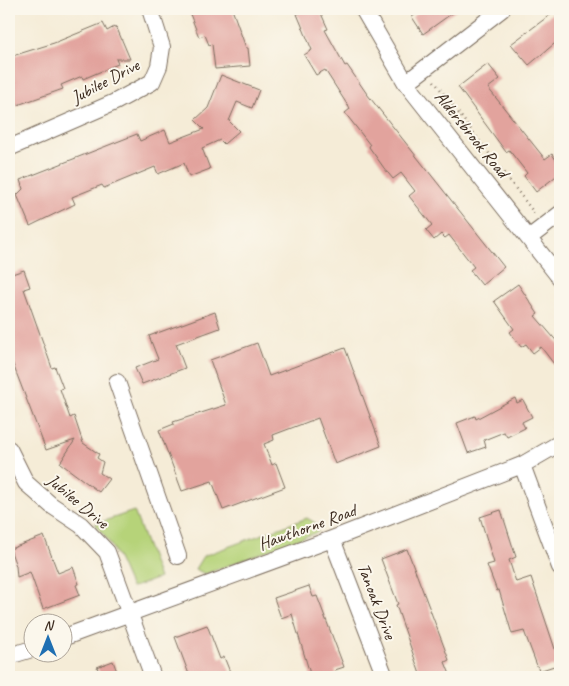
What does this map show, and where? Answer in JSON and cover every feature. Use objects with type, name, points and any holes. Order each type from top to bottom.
[{"type":"street","name":"Jubilee Drive","points":[[9,148],[116,102],[152,82],[159,66],[162,46],[150,9]]},
{"type":"street","name":"Aldersbrook Road","points":[[363,9],[406,83],[530,237],[560,278]]},
{"type":"street","points":[[406,83],[502,9]]},
{"type":"street","points":[[530,237],[560,214]]},
{"type":"street","points":[[117,382],[178,556]]},
{"type":"street","name":"Hawthorne Road","points":[[72,634],[332,539],[522,466],[560,443]]},
{"type":"street","name":"Jubilee Drive","points":[[9,448],[26,483],[51,505],[82,525],[107,552],[153,677]]},
{"type":"street","points":[[522,466],[560,567]]},
{"type":"street","name":"Tanoak Drive","points":[[332,539],[385,677]]},
{"type":"street","points":[[9,656],[22,652]]},
{"type":"path","points":[[433,80],[537,216]]},
{"type":"green space","points":[[134,511],[159,578],[131,588],[112,547],[95,524]]},
{"type":"green space","points":[[307,518],[317,524],[318,532],[205,574],[195,569],[203,556]]},
{"type":"building","points":[[188,9],[232,9],[246,48],[248,48],[250,66],[215,69],[212,44],[209,45],[205,35],[199,37]]},
{"type":"building","points":[[309,9],[319,9],[328,29],[325,30],[345,66],[347,65],[367,94],[504,267],[482,285],[470,270],[474,267],[449,235],[445,238],[441,234],[434,240],[426,230],[432,225],[409,196],[415,191],[401,173],[393,179],[384,168],[369,147],[370,145],[345,113],[350,109],[325,70],[316,75],[304,55],[312,50],[297,14]]},
{"type":"building","points":[[423,9],[458,9],[423,34],[412,17]]},
{"type":"building","points":[[560,9],[560,39],[529,65],[511,44]]},
{"type":"building","points":[[103,23],[107,31],[116,26],[130,59],[116,59],[118,64],[83,79],[82,76],[61,85],[63,89],[9,108],[9,57],[54,43]]},
{"type":"building","points":[[488,64],[500,79],[488,88],[545,159],[552,154],[560,166],[560,173],[536,192],[524,176],[527,173],[509,150],[506,152],[458,87]]},
{"type":"building","points":[[221,75],[259,90],[252,108],[237,102],[229,121],[239,131],[224,144],[220,140],[202,148],[210,169],[189,177],[184,163],[158,174],[155,167],[104,188],[102,185],[72,197],[75,204],[30,226],[17,195],[23,189],[20,180],[137,134],[140,141],[165,130],[170,142],[204,129],[195,120],[208,108]]},
{"type":"building","points":[[24,270],[30,287],[24,289],[52,368],[55,367],[63,388],[60,389],[70,418],[74,416],[83,443],[99,454],[97,458],[103,462],[100,473],[109,479],[99,492],[60,463],[75,440],[46,450],[9,354],[9,275]]},
{"type":"building","points":[[518,284],[538,314],[535,316],[560,345],[560,372],[541,347],[533,353],[526,344],[521,347],[510,332],[514,329],[494,301]]},
{"type":"building","points":[[215,312],[220,328],[176,344],[185,368],[142,384],[135,368],[158,359],[149,336]]},
{"type":"building","points":[[257,343],[269,376],[345,348],[381,446],[335,464],[318,418],[273,435],[274,440],[264,444],[272,465],[276,463],[285,487],[223,510],[212,481],[182,491],[159,430],[174,424],[173,422],[226,405],[210,360]]},
{"type":"building","points":[[515,398],[517,403],[523,400],[532,417],[522,422],[525,428],[507,437],[504,432],[484,440],[486,447],[468,453],[457,423],[475,416],[476,419]]},
{"type":"building","points":[[501,510],[516,557],[509,560],[516,582],[531,577],[560,664],[539,671],[524,631],[512,634],[499,590],[497,591],[487,565],[494,563],[480,517]]},
{"type":"building","points":[[44,536],[58,573],[73,567],[79,584],[76,585],[80,595],[43,609],[30,572],[17,577],[16,566],[10,549]]},
{"type":"building","points":[[407,549],[449,660],[445,662],[451,677],[421,677],[396,605],[398,604],[381,559]]},
{"type":"building","points":[[309,586],[313,597],[317,596],[344,667],[335,670],[337,674],[328,677],[311,677],[292,614],[281,618],[274,598]]},
{"type":"building","points":[[207,625],[220,659],[224,657],[232,677],[190,677],[175,637]]},
{"type":"building","points":[[113,661],[119,677],[101,677],[97,667]]}]
